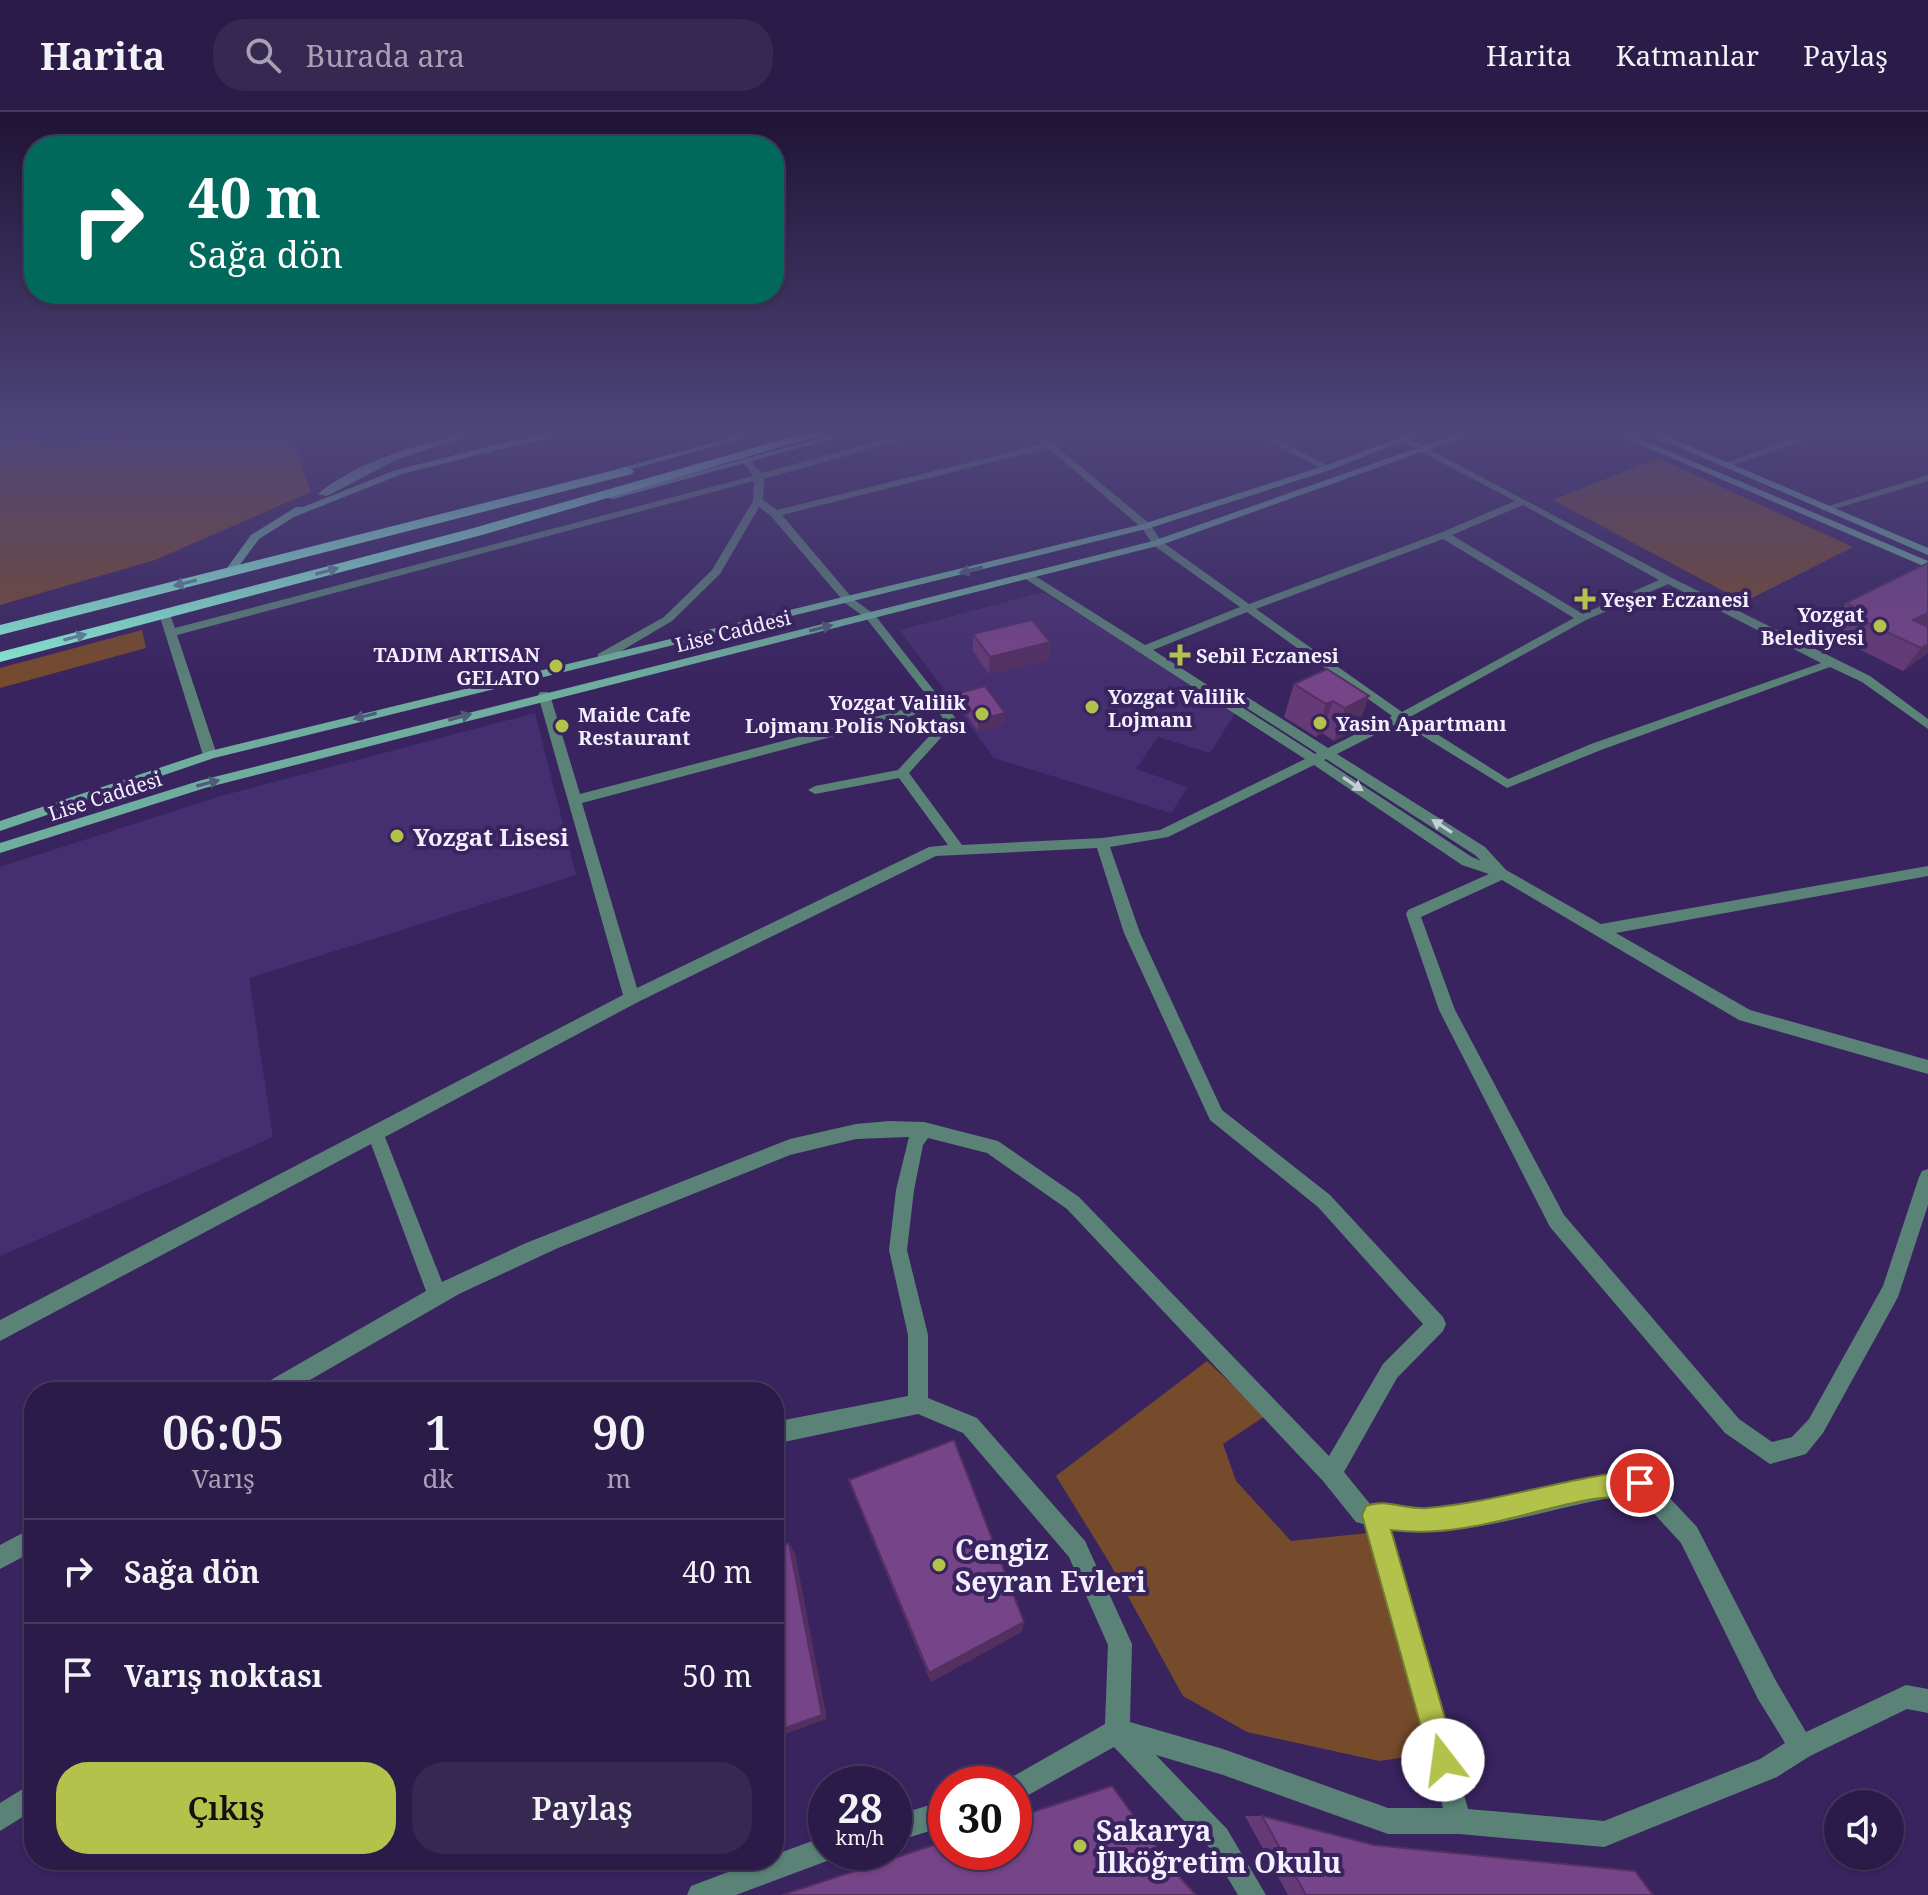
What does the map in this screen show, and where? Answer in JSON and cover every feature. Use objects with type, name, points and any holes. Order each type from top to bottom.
[{"type":"highway","points":[[0,630],[445,516]]},
{"type":"highway","points":[[0,657],[531,516]]},
{"type":"street","points":[[229,572],[255,537],[289,516]]},
{"type":"street","points":[[390,530],[442,516]]},
{"type":"street","points":[[476,532],[535,516]]},
{"type":"street","points":[[171,633],[611,516]]},
{"type":"street","points":[[602,657],[668,619],[716,572],[749,516]]},
{"type":"street","points":[[777,516],[849,601],[870,616],[951,720],[902,773],[815,790]]},
{"type":"street","points":[[1134,516],[1146,526],[1157,543],[1401,717],[1507,784],[1596,747],[1831,663]]},
{"type":"street","name":"Lise Caddesi","points":[[0,826],[210,755],[602,657],[849,601],[1177,516]]},
{"type":"street","name":"Lise Caddesi","points":[[0,848],[202,784],[544,695],[1034,575],[1157,543],[1234,516]]},
{"type":"street","points":[[1149,647],[1488,516]]},
{"type":"street","points":[[1551,516],[1668,580],[1866,679],[1928,725]]},
{"type":"street","points":[[1813,516],[1928,565]]},
{"type":"street","points":[[1841,516],[1928,552]]},
{"type":"street","points":[[1444,535],[1582,618]]},
{"type":"street","points":[[1034,575],[1320,754],[1467,861],[1503,874],[1745,1015],[1928,1067]]},
{"type":"street","points":[[0,1331],[632,998],[934,851],[1102,843],[1163,834],[1320,754],[1401,717],[1582,618],[1668,580]]},
{"type":"street","points":[[165,614],[210,755]]},
{"type":"street","points":[[544,695],[632,998]]},
{"type":"street","points":[[575,800],[940,704]]},
{"type":"street","points":[[902,773],[958,849]]},
{"type":"street","points":[[1102,843],[1132,933],[1216,1115],[1324,1201],[1436,1324],[1390,1371],[1331,1473]]},
{"type":"street","points":[[1601,930],[1928,871]]},
{"type":"street","points":[[1503,874],[1413,914],[1447,1010],[1557,1221],[1732,1426],[1770,1453],[1798,1446],[1816,1426],[1891,1290],[1928,1177]]},
{"type":"street","points":[[287,1382],[513,1258],[768,1153],[835,1135],[889,1126],[924,1130],[992,1146],[1073,1203],[1331,1473],[1364,1514],[1423,1521],[1507,1509],[1593,1487],[1640,1483],[1689,1535],[1767,1690],[1801,1747]]},
{"type":"street","points":[[918,1404],[918,1335],[898,1250],[905,1190],[915,1142],[924,1130]]},
{"type":"street","points":[[375,1133],[438,1297]]},
{"type":"street","points":[[784,1431],[918,1404],[970,1425],[1077,1549],[1120,1644],[1117,1731],[1218,1838],[1253,1895]]},
{"type":"street","points":[[1375,1515],[1459,1821]]},
{"type":"street","points":[[0,1558],[24,1544]]},
{"type":"street","points":[[1032,1780],[1117,1731],[1223,1762],[1388,1821],[1459,1821],[1604,1834],[1768,1768],[1801,1747],[1906,1697],[1928,1701]]},
{"type":"street","points":[[0,1818],[24,1802]]},
{"type":"street","points":[[784,1864],[808,1856]]},
{"type":"street","points":[[700,1895],[768,1870]]},
{"type":"shaded area","points":[[0,516],[255,516],[155,560],[0,605]]},
{"type":"shaded area","points":[[1583,516],[1786,516],[1853,547],[1744,602]]},
{"type":"shaded area","name":"Yozgat Valilik Lojmanı","points":[[1043,592],[1236,712],[1210,753],[1158,737],[1136,769],[1188,787],[1171,813],[994,758],[900,630]]},
{"type":"shaded area","points":[[142,630],[146,648],[0,688],[0,668]]},
{"type":"shaded area","points":[[535,713],[576,875],[249,978],[273,1137],[0,1256],[0,867],[221,796]]},
{"type":"shaded area","points":[[1207,1361],[1265,1416],[1223,1444],[1236,1481],[1291,1541],[1368,1533],[1428,1754],[1379,1761],[1247,1732],[1183,1696],[1109,1562],[1056,1476]]},
{"type":"building","points":[[1928,563],[1928,613],[1913,620],[1928,627],[1928,644],[1921,648],[1847,613],[1858,609],[1846,603]]},
{"type":"building","points":[[1032,620],[1050,642],[990,657],[973,634]]},
{"type":"building","points":[[1327,669],[1369,696],[1345,708],[1333,701],[1326,704],[1294,684]]},
{"type":"building","points":[[985,686],[1005,713],[978,720],[959,693]]},
{"type":"building","name":"Cengiz Seyran Evleri","points":[[954,1440],[1024,1622],[929,1673],[849,1480]]},
{"type":"building","points":[[789,1543],[822,1715],[784,1728],[784,1545]]},
{"type":"building","name":"Sakarya İlköğretim Okulu","points":[[1112,1786],[1174,1871],[1196,1895],[782,1895],[858,1870],[912,1870],[912,1852],[928,1847],[928,1870],[1032,1870],[1032,1812]]},
{"type":"building","points":[[1262,1816],[1374,1845],[1635,1871],[1653,1895],[1306,1895]]},
{"type":"place","name":"Yeşer Eczanesi","points":[[1585,599]]},
{"type":"place","name":"Yozgat Belediyesi","points":[[1880,626]]},
{"type":"place","name":"Sebil Eczanesi","points":[[1180,655]]},
{"type":"place","name":"TADIM ARTISAN GELATO","points":[[556,666]]},
{"type":"place","name":"Yozgat Valilik Lojmanı","points":[[1092,707]]},
{"type":"place","name":"Yozgat Valilik Lojmanı Polis Noktası","points":[[982,714]]},
{"type":"place","name":"Yasin Apartmanı","points":[[1320,723]]},
{"type":"place","name":"Maide Cafe Restaurant","points":[[562,726]]},
{"type":"place","name":"Yozgat Lisesi","points":[[397,836]]},
{"type":"place","name":"Cengiz Seyran Evleri","points":[[939,1565]]},
{"type":"place","name":"Sakarya İlköğretim Okulu","points":[[1080,1846]]},
{"type":"route","points":[[1443,1760],[1375,1515],[1423,1521],[1507,1509],[1593,1487],[1640,1483]]}]
